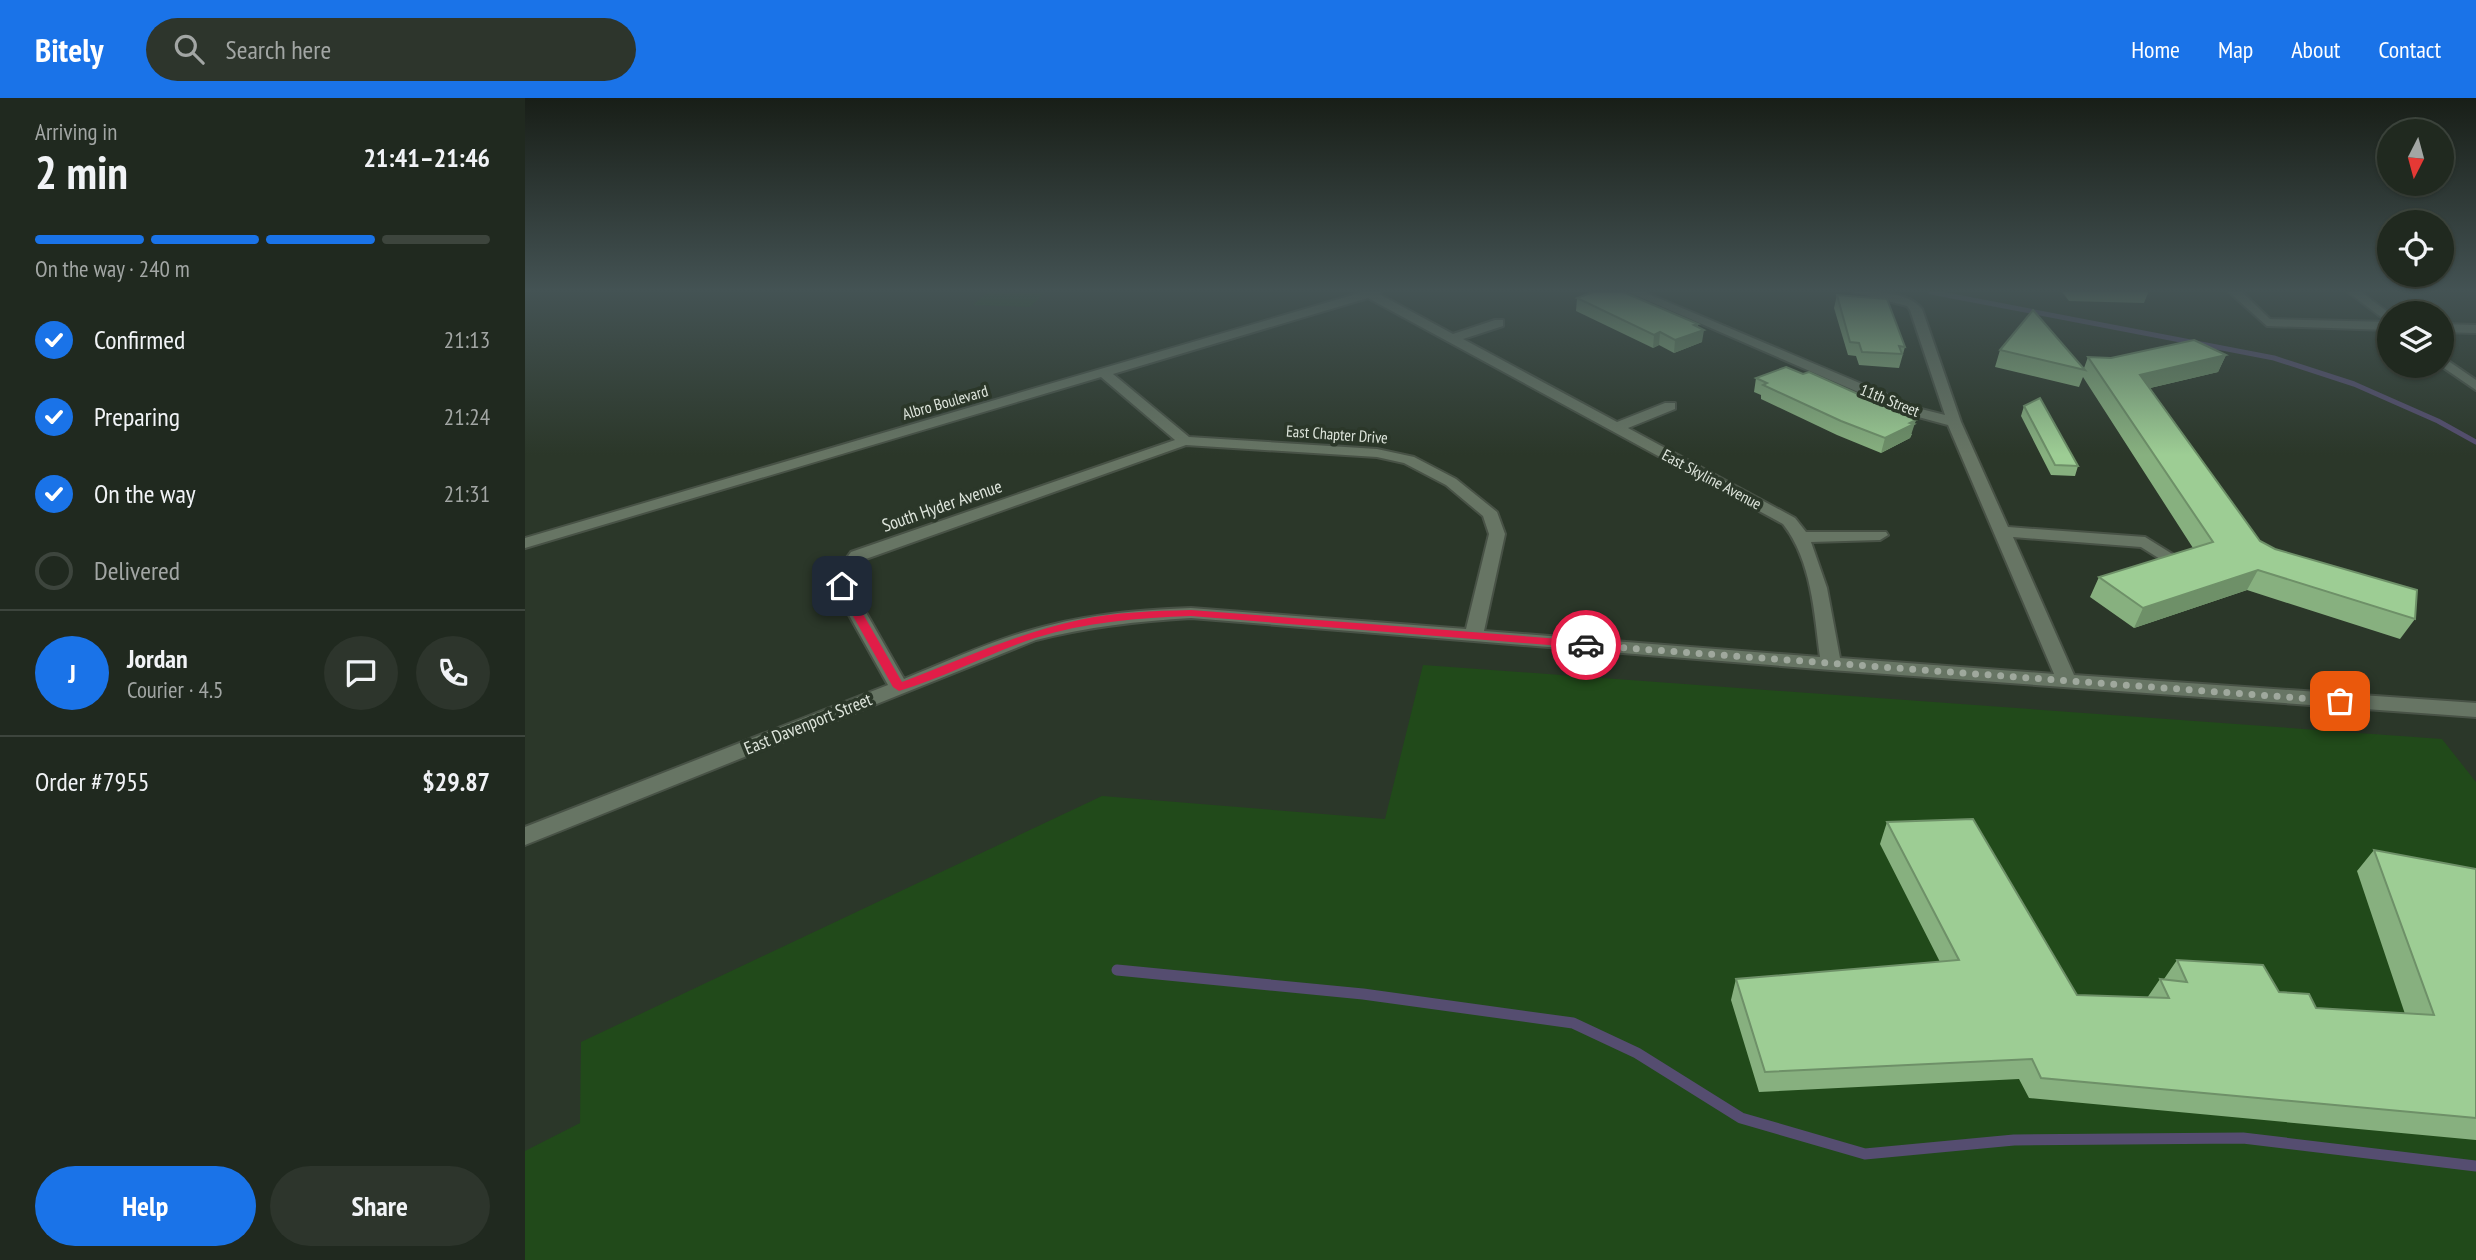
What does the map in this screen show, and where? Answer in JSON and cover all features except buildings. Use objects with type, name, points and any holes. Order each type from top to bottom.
[{"type":"street","name":"Albro Boulevard","points":[[525,543],[1194,346]]},
{"type":"street","name":"East Skyline Avenue","points":[[1464,346],[1790,521],[1810,554],[1831,664]]},
{"type":"street","name":"11th Street","points":[[1762,346],[1916,412],[1954,422]]},
{"type":"street","name":"11th Street","points":[[1929,346],[1954,422],[2067,681]]},
{"type":"street","points":[[2454,370],[2476,386]]},
{"type":"street","points":[[1104,373],[1185,441]]},
{"type":"street","points":[[1616,428],[1670,406]]},
{"type":"street","name":"East Chapter Drive","points":[[1185,441],[1385,454],[1422,465],[1451,482],[1484,506],[1491,514],[1497,534],[1474,636]]},
{"type":"street","name":"South Hyder Avenue","points":[[899,687],[839,581],[857,556],[1185,441]]},
{"type":"street","points":[[2004,532],[2145,542],[2174,560]]},
{"type":"street","points":[[1802,537],[1880,535]]},
{"type":"street","name":"East Davenport Street","points":[[525,836],[1030,636],[1080,623],[1139,615],[1191,613],[1831,664],[2476,710]]},
{"type":"green space","points":[[1423,665],[2442,739],[2476,782],[2476,1260],[525,1260],[525,1151],[580,1123],[581,1042],[1102,796],[1385,819]]},
{"type":"waterway","points":[[2213,346],[2274,358],[2354,384],[2438,421],[2476,442]]},
{"type":"waterway","points":[[1117,970],[1363,994],[1573,1023],[1637,1053],[1741,1118],[1865,1154],[2014,1140],[2243,1138],[2476,1166]]},
{"type":"way so far","points":[[1586,645],[2340,701]]},
{"type":"route","points":[[842,586],[899,687],[1030,636],[1080,623],[1139,615],[1191,613],[1586,645]]}]
